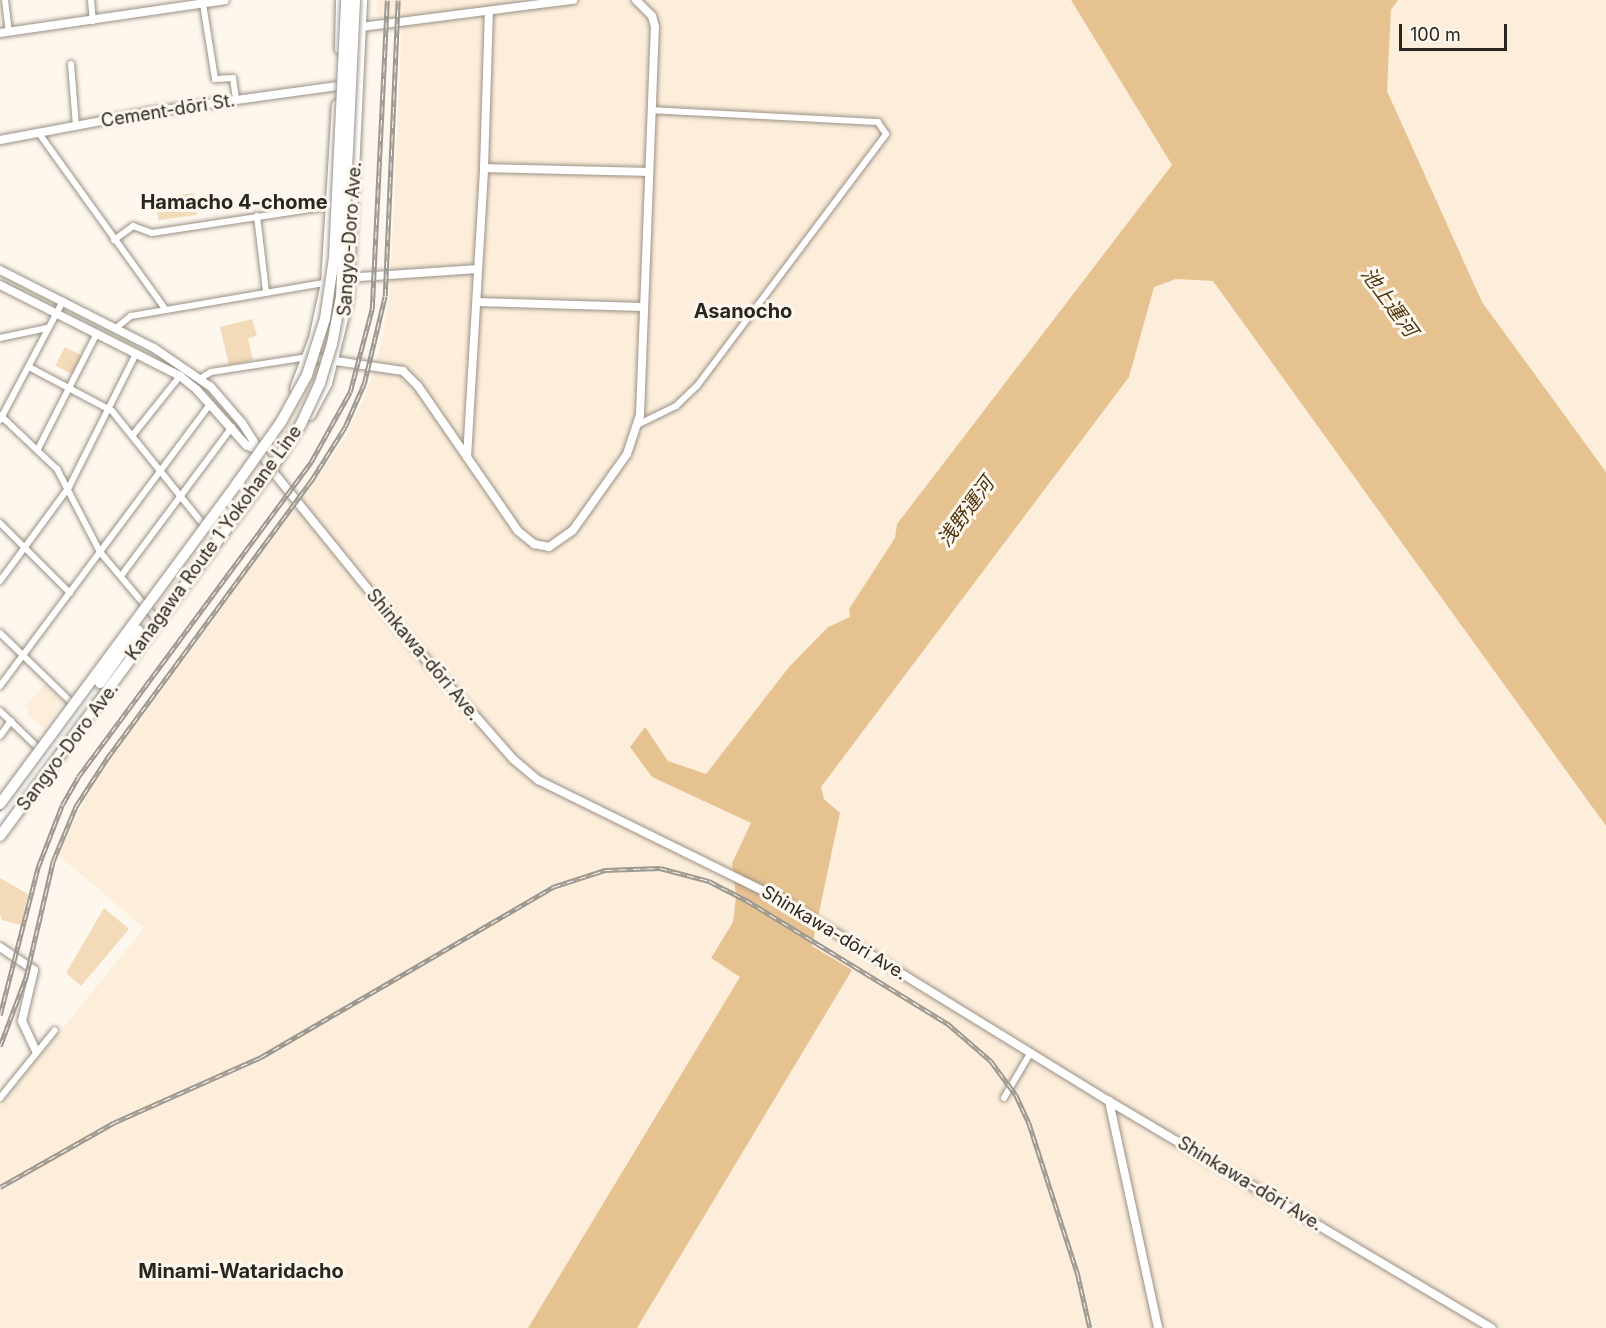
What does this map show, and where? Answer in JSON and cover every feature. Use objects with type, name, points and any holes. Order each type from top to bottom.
[{"type":"highway","name":"Kanagawa Route 1 Yokohane Line","points":[[0,804],[236,485],[299,392],[325,319],[334,258],[346,0]]},
{"type":"highway","name":"Kanagawa Route 1 Yokohane Line","points":[[0,837],[247,502],[311,405],[328,362],[337,322],[356,0]]},
{"type":"highway","points":[[63,755],[102,684],[213,525],[236,485]]},
{"type":"highway","points":[[0,821],[194,561],[247,502]]},
{"type":"main road","name":"Sangyo-Doro Ave.","points":[[0,804],[38,748],[257,451],[284,410],[308,357],[325,283],[340,0]]},
{"type":"main road","name":"Sangyo-Doro Ave.","points":[[0,837],[274,473],[305,426],[335,359],[350,276],[362,0]]},
{"type":"main road","name":"Shinkawa-dōri Ave.","points":[[0,270],[116,328],[201,378],[242,423],[257,451],[274,473],[481,724],[537,780],[731,874],[876,957],[1109,1101],[1492,1328]]},
{"type":"main road","name":"Shinkawa-dōri Ave.","points":[[0,285],[180,376],[210,404],[246,444],[257,451]]},
{"type":"street","points":[[5,0],[9,32]]},
{"type":"street","points":[[91,0],[93,21]]},
{"type":"street","points":[[0,33],[225,0]]},
{"type":"street","points":[[361,27],[489,13],[573,0]]},
{"type":"street","points":[[201,378],[211,372],[308,357],[335,359],[403,371],[418,386],[518,531],[534,544],[549,548],[573,530],[627,454],[637,425],[656,27],[652,16],[636,0]]},
{"type":"street","points":[[203,4],[214,80],[233,78],[236,100]]},
{"type":"street","points":[[466,457],[484,168],[489,13]]},
{"type":"street","points":[[71,64],[76,126]]},
{"type":"street","name":"Cement-dōri St.","points":[[0,140],[236,100],[337,86]]},
{"type":"street","points":[[637,425],[676,406],[697,386],[886,134],[878,122],[652,110]]},
{"type":"street","points":[[38,132],[165,309]]},
{"type":"street","points":[[484,168],[648,172]]},
{"type":"street","points":[[114,240],[133,226],[146,234],[330,206]]},
{"type":"street","points":[[257,216],[266,291]]},
{"type":"street","points":[[116,328],[131,316],[266,291],[325,283],[350,276],[478,269]]},
{"type":"street","points":[[63,301],[1,418],[38,449],[69,487],[100,552],[161,624]]},
{"type":"street","points":[[477,302],[643,307]]},
{"type":"street","points":[[0,338],[47,328]]},
{"type":"street","points":[[38,449],[97,333]]},
{"type":"street","points":[[0,580],[69,487],[136,354]]},
{"type":"street","points":[[29,367],[109,409],[203,524]]},
{"type":"street","points":[[132,436],[180,376]]},
{"type":"street","points":[[0,686],[210,404]]},
{"type":"street","points":[[121,576],[232,427]]},
{"type":"street","points":[[0,523],[70,593]]},
{"type":"street","points":[[0,633],[72,703]]},
{"type":"street","points":[[0,711],[38,748]]},
{"type":"street","points":[[0,736],[11,722]]},
{"type":"street","points":[[0,947],[34,970],[22,1020],[36,1051]]},
{"type":"street","points":[[0,1098],[55,1030]]},
{"type":"street","points":[[1004,1098],[1031,1052]]},
{"type":"street","points":[[1109,1101],[1158,1328]]},
{"type":"shaded area","points":[[377,0],[1071,0],[1173,164],[897,524],[895,538],[849,609],[850,617],[828,628],[789,667],[705,775],[668,761],[645,727],[630,746],[652,777],[751,823],[732,863],[736,896],[733,922],[711,957],[740,977],[528,1328],[0,1328],[0,1106],[144,928],[57,854],[97,775],[345,438],[368,389],[382,340],[390,290],[402,21],[383,20],[376,12]]},
{"type":"shaded area","points":[[1398,0],[1606,0],[1606,472],[1482,302],[1387,91],[1391,10]]},
{"type":"shaded area","points":[[194,193],[197,215],[158,220],[155,198]]},
{"type":"shaded area","points":[[1176,279],[1213,281],[1606,826],[1606,1328],[637,1328],[851,970],[812,946],[840,813],[824,799],[821,787],[1129,377],[1153,287]]},
{"type":"shaded area","points":[[252,319],[257,335],[248,339],[253,360],[229,365],[220,327]]},
{"type":"shaded area","points":[[65,347],[83,356],[73,375],[55,366]]},
{"type":"shaded area","points":[[46,683],[63,702],[44,728],[26,714],[30,709],[24,705]]},
{"type":"shaded area","points":[[0,878],[28,894],[21,925],[2,920]]},
{"type":"shaded area","points":[[104,908],[129,929],[81,986],[66,973]]},
{"type":"water","points":[[1071,0],[1398,0],[1391,10],[1387,91],[1482,302],[1606,472],[1606,826],[1213,281],[1176,279],[1154,287],[1129,377],[821,787],[824,799],[840,813],[812,946],[852,970],[637,1328],[528,1328],[740,977],[711,958],[733,922],[736,896],[732,863],[751,823],[652,777],[630,747],[645,727],[668,761],[706,774],[789,667],[828,627],[850,617],[849,609],[895,538],[897,524],[1172,165]]},
{"type":"railway","points":[[0,1015],[38,867],[62,805],[78,777],[311,462],[350,392],[372,309],[387,0]]},
{"type":"railway","points":[[0,1046],[26,977],[53,861],[76,806],[108,757],[311,481],[345,427],[364,384],[385,296],[398,0]]},
{"type":"railway","points":[[0,1187],[113,1123],[261,1057],[553,887],[605,870],[660,868],[709,881],[746,900],[947,1023],[991,1061],[1016,1095],[1029,1123],[1078,1275],[1090,1328]]},
{"type":"district","name":"Hamacho 4-chome","points":[[234,202]]},
{"type":"district","name":"Asanocho","points":[[743,311]]},
{"type":"district","name":"Minami-Wataridacho","points":[[241,1271]]},
{"type":"water label","name":"池上運河","points":[[1389,302]]},
{"type":"water label","name":"浅野運河","points":[[966,512]]}]
